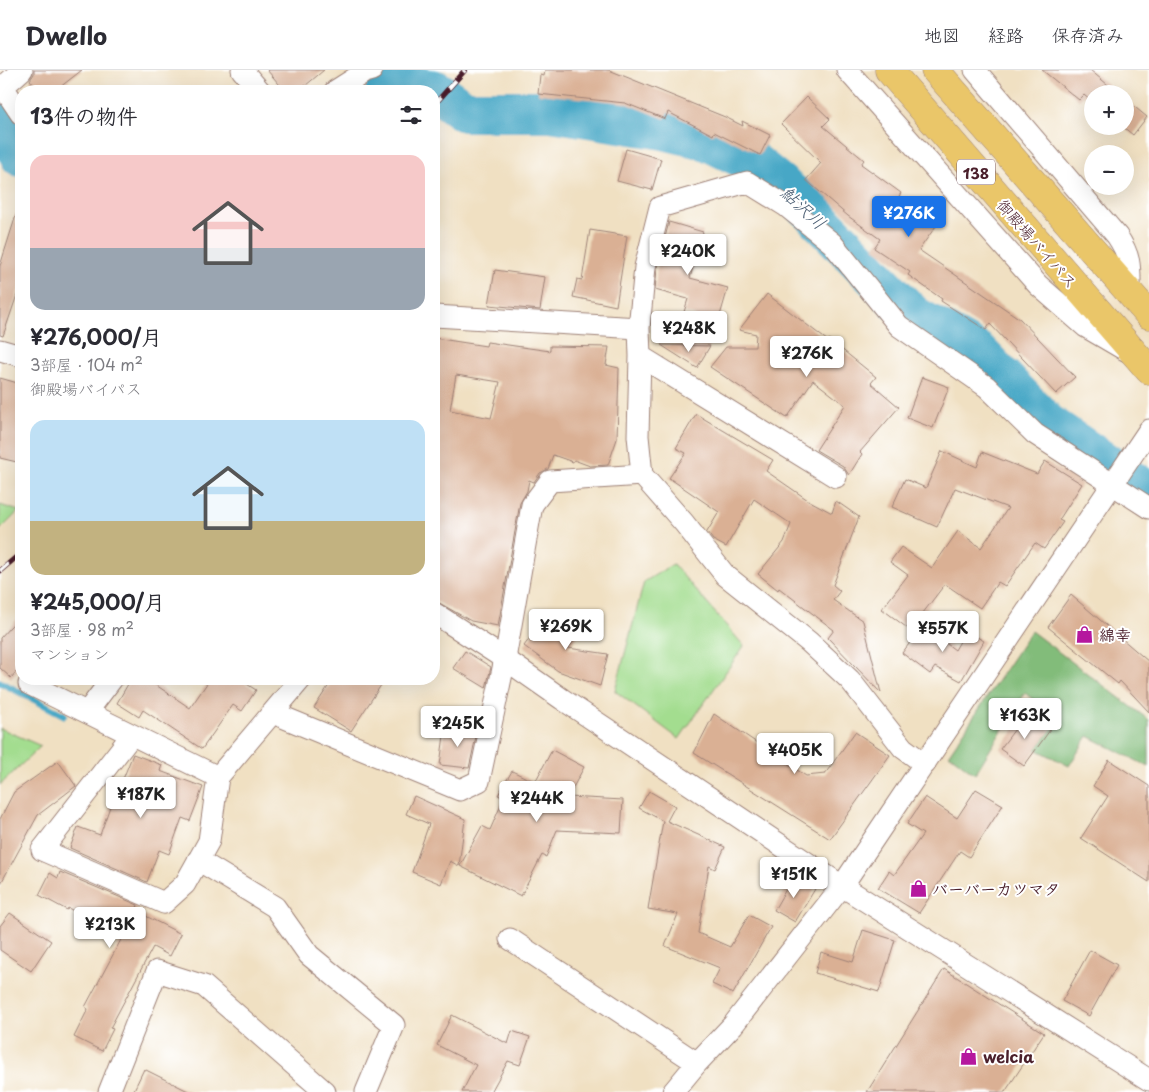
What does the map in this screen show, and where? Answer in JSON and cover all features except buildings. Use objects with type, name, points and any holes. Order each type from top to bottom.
[{"type":"highway","name":"御殿場バイパス","points":[[889,70],[1144,364]]},
{"type":"highway","name":"138","points":[[934,70],[1149,315]]},
{"type":"street","points":[[15,106],[1,86],[22,70]]},
{"type":"street","points":[[242,70],[255,85]]},
{"type":"street","points":[[345,85],[372,70]]},
{"type":"street","points":[[847,70],[1038,285],[1086,327],[1144,364]]},
{"type":"street","points":[[975,70],[1117,236],[1126,249],[1130,265],[1130,294]]},
{"type":"street","points":[[925,764],[903,748],[850,680],[809,642],[725,575],[684,523],[642,475],[638,436],[640,356],[638,328],[645,267],[660,207],[747,182],[786,206],[832,243],[899,326],[987,387],[1035,434],[1149,508]]},
{"type":"street","points":[[440,316],[638,328]]},
{"type":"street","points":[[0,350],[15,354]]},
{"type":"street","points":[[640,356],[836,477]]},
{"type":"street","points":[[673,1092],[733,1025],[842,886],[1149,430]]},
{"type":"street","points":[[274,713],[460,790],[479,780],[505,659],[532,505],[550,481],[642,475]]},
{"type":"street","points":[[440,617],[842,886],[1149,1080]]},
{"type":"street","points":[[31,685],[218,777]]},
{"type":"street","points":[[87,712],[107,685]]},
{"type":"street","points":[[132,735],[42,850],[164,903],[185,884],[209,841],[218,777],[296,685]]},
{"type":"street","points":[[198,860],[275,907],[309,955],[394,1025],[366,1092]]},
{"type":"street","points":[[510,939],[697,1063]]},
{"type":"street","points":[[109,1092],[157,971],[204,986],[325,1092]]},
{"type":"green space","points":[[0,505],[15,510],[15,515],[0,530]]},
{"type":"green space","points":[[673,564],[744,646],[679,739],[615,691],[644,582]]},
{"type":"green space","points":[[1031,631],[1149,720],[1149,767],[1088,736],[1069,766],[1036,749],[1059,721],[1025,693],[975,774],[949,754]]},
{"type":"green space","points":[[0,728],[41,746],[0,785]]},
{"type":"waterway","name":"鮎沢川","points":[[440,94],[465,111],[551,111],[664,129],[705,139],[752,162],[807,207],[913,316],[977,352],[1046,423],[1149,493]]},
{"type":"waterway","name":"鮎沢川","points":[[0,117],[3,118],[15,143]]},
{"type":"waterway","points":[[0,682],[64,715]]},
{"type":"railway","points":[[440,98],[465,70]]},
{"type":"railway","points":[[0,571],[15,558]]},
{"type":"place","name":"綿幸","points":[[1085,634]]},
{"type":"place","name":"バーバーカツマタ","points":[[918,888]]},
{"type":"place","name":"welcia","points":[[969,1056]]}]
